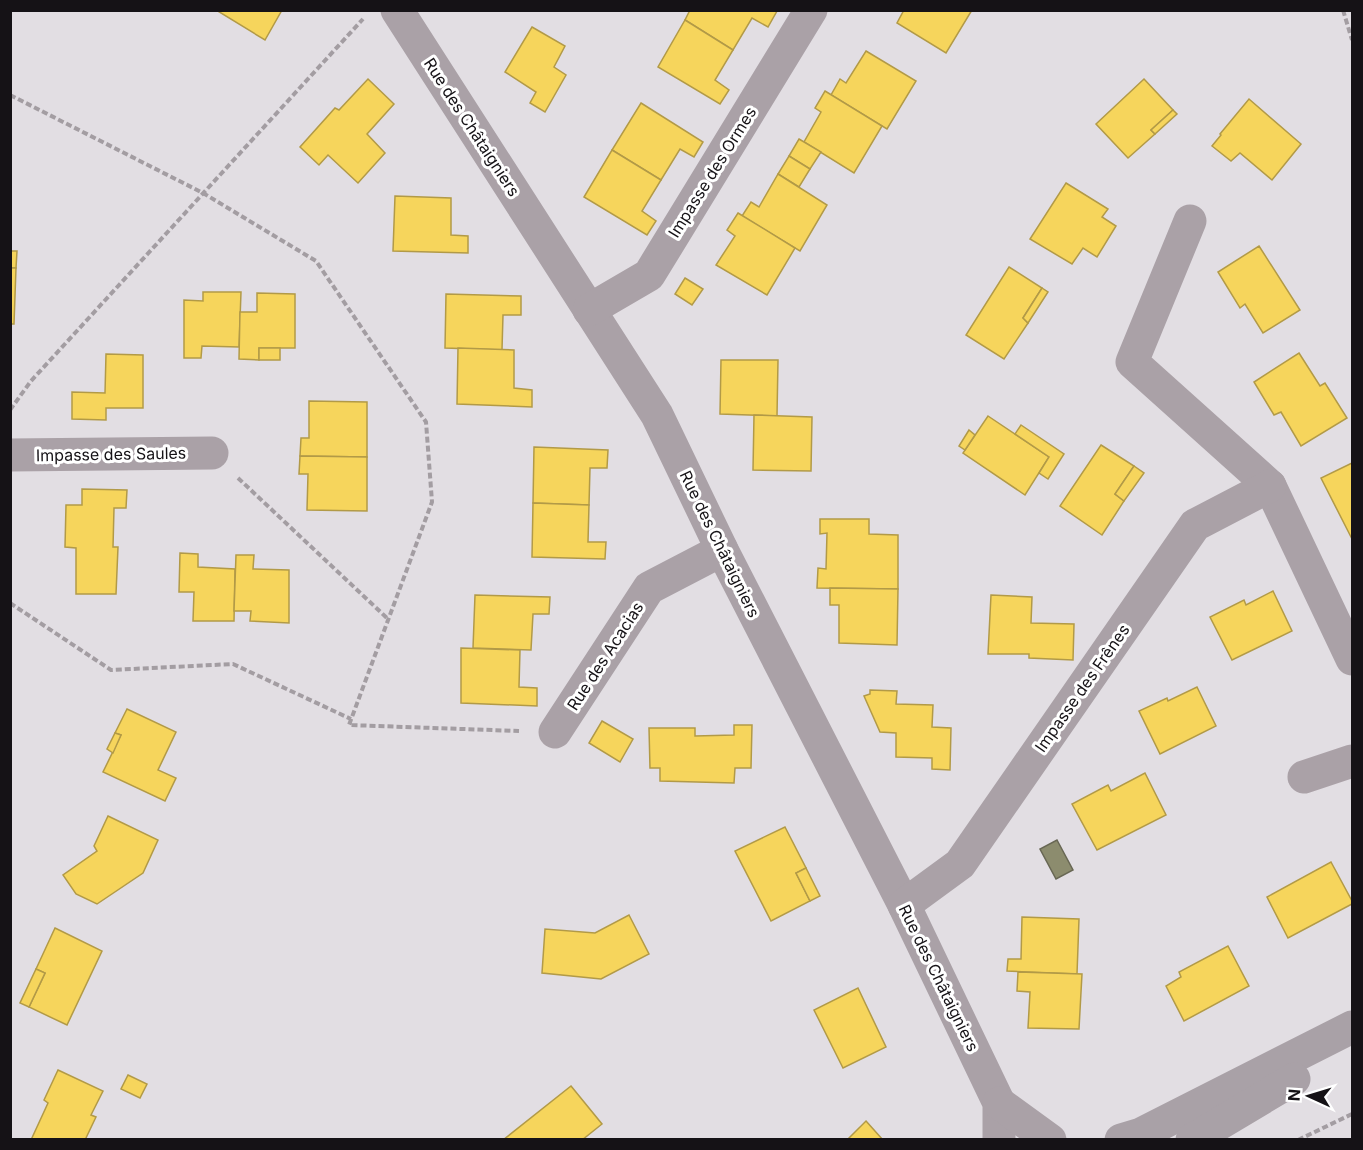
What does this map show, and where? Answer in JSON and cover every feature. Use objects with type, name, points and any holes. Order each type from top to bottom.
[{"type":"main road","points":[[1121,1140],[1141,1134],[1353,1027]]},
{"type":"main road","points":[[1192,1140],[1294,1079],[1353,1053]]},
{"type":"street","name":"Rue des Châtaigniers","points":[[397,10],[657,414],[722,550],[904,905],[999,1103],[999,1140]]},
{"type":"street","name":"Impasse des Ormes","points":[[589,310],[649,274],[811,10]]},
{"type":"street","points":[[1190,222],[1132,362],[1270,486],[1353,659]]},
{"type":"street","name":"Impasse des Saules","points":[[10,455],[212,453]]},
{"type":"street","name":"Impasse des Frênes","points":[[904,905],[960,864],[1196,525],[1270,486]]},
{"type":"street","name":"Rue des Acacias","points":[[555,732],[649,588],[722,550]]},
{"type":"street","points":[[1305,777],[1353,761]]},
{"type":"street","name":"Rue des Châtaigniers","points":[[999,1103],[1050,1140]]},
{"type":"path","points":[[1343,10],[1353,40]]},
{"type":"path","points":[[10,410],[31,381],[364,18]]},
{"type":"path","points":[[10,95],[203,193],[315,261],[426,422],[432,502],[349,724],[555,732]]},
{"type":"path","points":[[212,453],[388,619]]},
{"type":"path","points":[[10,603],[111,670],[233,664],[351,719]]},
{"type":"path","points":[[1298,1140],[1353,1114]]},
{"type":"building: Logements","points":[[216,10],[282,10],[265,40]]},
{"type":"building: Logements","points":[[690,10],[777,11],[768,27],[752,18],[733,50],[685,20]]},
{"type":"building: Logements","points":[[904,10],[972,10],[946,53],[897,23]]},
{"type":"building: Logements","points":[[685,20],[733,50],[715,80],[729,90],[720,104],[658,67]]},
{"type":"building: Logements","points":[[532,27],[565,46],[554,67],[566,75],[545,112],[530,103],[536,92],[505,72]]},
{"type":"building: Logements","points":[[866,51],[916,81],[887,129],[831,95],[840,79],[846,83]]},
{"type":"building: Logements","points":[[368,79],[394,104],[367,134],[385,153],[358,183],[328,155],[319,165],[300,147],[335,108],[339,110]]},
{"type":"building: Logements","points":[[1144,79],[1173,110],[1151,130],[1155,134],[1128,158],[1096,124]]},
{"type":"building: Logements","points":[[825,91],[882,126],[854,173],[804,142],[821,112],[815,108]]},
{"type":"building: Logements","points":[[1249,99],[1301,144],[1272,180],[1240,153],[1231,161],[1212,146]]},
{"type":"building: Logements","points":[[641,103],[703,142],[694,157],[680,149],[661,180],[612,150]]},
{"type":"building: Logements","points":[[1173,110],[1177,114],[1155,134],[1151,130]]},
{"type":"building: Logements","points":[[799,139],[821,152],[810,169],[789,156]]},
{"type":"building: Logements","points":[[612,150],[661,180],[642,211],[656,221],[647,235],[584,197]]},
{"type":"building: Logements","points":[[789,156],[810,169],[799,187],[778,174]]},
{"type":"building: Logements","points":[[778,174],[827,205],[800,251],[742,216],[751,202],[759,207]]},
{"type":"building: Logements","points":[[1066,183],[1108,209],[1102,217],[1116,226],[1097,257],[1083,248],[1072,264],[1030,239]]},
{"type":"building: Logements","points":[[395,196],[451,198],[451,235],[468,236],[468,253],[393,251]]},
{"type":"building: Logements","points":[[10,212],[11,251],[17,251],[16,268],[10,268]]},
{"type":"building: Logements","points":[[738,213],[795,248],[767,295],[716,265],[735,236],[727,230]]},
{"type":"building: Logements","points":[[1259,246],[1300,310],[1263,333],[1245,304],[1240,308],[1218,272]]},
{"type":"building: Logements","points":[[1009,267],[1042,288],[1023,318],[1028,323],[1004,359],[966,335]]},
{"type":"building: Logements","points":[[10,268],[16,268],[14,324],[10,324]]},
{"type":"building: Logements","points":[[685,278],[703,289],[692,305],[675,294]]},
{"type":"building: Logements","points":[[1042,288],[1048,292],[1028,323],[1023,318]]},
{"type":"building: Logements","points":[[203,292],[241,292],[239,347],[202,346],[201,358],[184,358],[184,300],[203,301]]},
{"type":"building: Logements","points":[[257,293],[295,294],[295,348],[259,348],[259,360],[239,359],[240,312],[257,312]]},
{"type":"building: Logements","points":[[446,294],[521,296],[521,315],[503,315],[502,350],[445,348]]},
{"type":"building: Logements","points":[[259,348],[280,348],[280,360],[259,360]]},
{"type":"building: Logements","points":[[458,348],[514,350],[514,388],[532,390],[532,407],[457,404]]},
{"type":"building: Logements","points":[[1299,353],[1320,386],[1325,383],[1347,418],[1301,446],[1281,412],[1274,415],[1254,382]]},
{"type":"building: Logements","points":[[106,354],[143,355],[143,408],[106,408],[106,420],[72,419],[72,392],[105,393]]},
{"type":"building: Logements","points":[[721,360],[778,360],[777,416],[720,414]]},
{"type":"building: Logements","points":[[309,401],[367,402],[367,457],[300,456],[301,438],[309,438]]},
{"type":"building: Logements","points":[[754,415],[812,417],[811,471],[753,470]]},
{"type":"building: Logements","points":[[988,416],[1049,457],[1025,495],[963,453]]},
{"type":"building: Logements","points":[[1021,425],[1064,454],[1048,479],[1039,473],[1049,457],[1015,434]]},
{"type":"building: Logements","points":[[969,430],[975,435],[965,450],[959,446]]},
{"type":"building: Logements","points":[[1101,445],[1134,466],[1115,494],[1124,501],[1102,535],[1060,506]]},
{"type":"building: Logements","points":[[534,447],[608,450],[607,468],[590,468],[589,505],[533,503]]},
{"type":"building: Logements","points":[[300,456],[367,457],[367,511],[307,510],[308,474],[299,474]]},
{"type":"building: Logements","points":[[1352,463],[1352,539],[1321,478]]},
{"type":"building: Logements","points":[[1134,466],[1144,473],[1124,501],[1115,494]]},
{"type":"building: Logements","points":[[82,489],[127,490],[126,508],[114,508],[113,547],[118,547],[116,594],[76,594],[76,548],[65,547],[66,505],[82,505]]},
{"type":"building: Logements","points":[[533,503],[589,505],[588,542],[606,542],[605,559],[532,557]]},
{"type":"building: Logements","points":[[820,519],[869,519],[869,534],[898,535],[898,589],[817,588],[818,568],[826,569],[827,533],[820,534]]},
{"type":"building: Logements","points":[[180,553],[198,554],[198,567],[235,569],[234,621],[193,621],[194,592],[179,592]]},
{"type":"building: Logements","points":[[236,555],[254,555],[253,569],[289,570],[289,623],[250,621],[251,611],[234,611]]},
{"type":"building: Logements","points":[[830,588],[898,589],[897,645],[839,643],[839,605],[830,605]]},
{"type":"building: Logements","points":[[1273,591],[1292,631],[1232,660],[1210,617],[1244,600],[1246,605]]},
{"type":"building: Logements","points":[[475,595],[550,597],[549,614],[533,614],[531,650],[473,648]]},
{"type":"building: Logements","points":[[991,595],[1032,597],[1031,623],[1074,624],[1073,660],[1029,658],[1029,654],[988,654]]},
{"type":"building: Logements","points":[[461,648],[520,650],[519,687],[537,688],[537,706],[461,703]]},
{"type":"building: Logements","points":[[1197,687],[1216,726],[1160,754],[1139,711],[1167,698],[1168,701]]},
{"type":"building: Logements","points":[[870,690],[897,691],[896,704],[933,705],[932,727],[951,728],[950,770],[932,769],[932,758],[896,757],[896,733],[880,732],[864,696],[870,694]]},
{"type":"building: Logements","points":[[127,709],[176,732],[158,770],[176,778],[165,801],[103,772],[121,735],[115,733]]},
{"type":"building: Logements","points":[[602,721],[633,739],[620,762],[589,743]]},
{"type":"building: Logements","points":[[734,725],[752,725],[751,768],[735,768],[734,783],[660,781],[660,768],[650,768],[649,728],[695,728],[695,736],[734,735]]},
{"type":"building: Logements","points":[[115,733],[121,735],[113,753],[107,749]]},
{"type":"building: Logements","points":[[1145,773],[1166,815],[1097,850],[1072,804],[1108,785],[1111,791]]},
{"type":"building: Logements","points":[[108,816],[158,840],[143,873],[97,904],[76,894],[63,875],[97,851],[94,846]]},
{"type":"building: Logements","points":[[785,827],[806,868],[796,873],[810,901],[771,921],[735,851]]},
{"type":"building: Logements","points":[[1331,862],[1352,904],[1288,938],[1267,897]]},
{"type":"building: Logements","points":[[806,868],[820,896],[810,901],[796,873]]},
{"type":"building: Logements","points":[[629,915],[649,954],[601,979],[542,973],[545,929],[595,933]]},
{"type":"building: Logements","points":[[1022,917],[1079,919],[1077,974],[1007,971],[1008,959],[1021,959]]},
{"type":"building: Logements","points":[[55,928],[102,951],[67,1025],[29,1007],[45,973],[36,969]]},
{"type":"building: Logements","points":[[1228,946],[1249,986],[1184,1021],[1166,986],[1181,977],[1179,972]]},
{"type":"building: Logements","points":[[36,969],[45,973],[29,1007],[20,1003]]},
{"type":"building: Logements","points":[[1018,972],[1082,974],[1079,1029],[1028,1028],[1030,992],[1017,991]]},
{"type":"building: Logements","points":[[858,988],[886,1047],[843,1068],[814,1010]]},
{"type":"building: Logements","points":[[58,1070],[103,1091],[91,1115],[96,1117],[85,1140],[31,1140],[48,1103],[44,1100]]},
{"type":"building: Logements","points":[[128,1075],[147,1084],[140,1098],[121,1089]]},
{"type":"building: Logements","points":[[571,1086],[602,1124],[582,1140],[503,1140]]},
{"type":"building: Logements","points":[[866,1121],[883,1140],[847,1140]]},
{"type":"building: Industrie","points":[[1057,840],[1073,870],[1056,879],[1040,849]]}]
